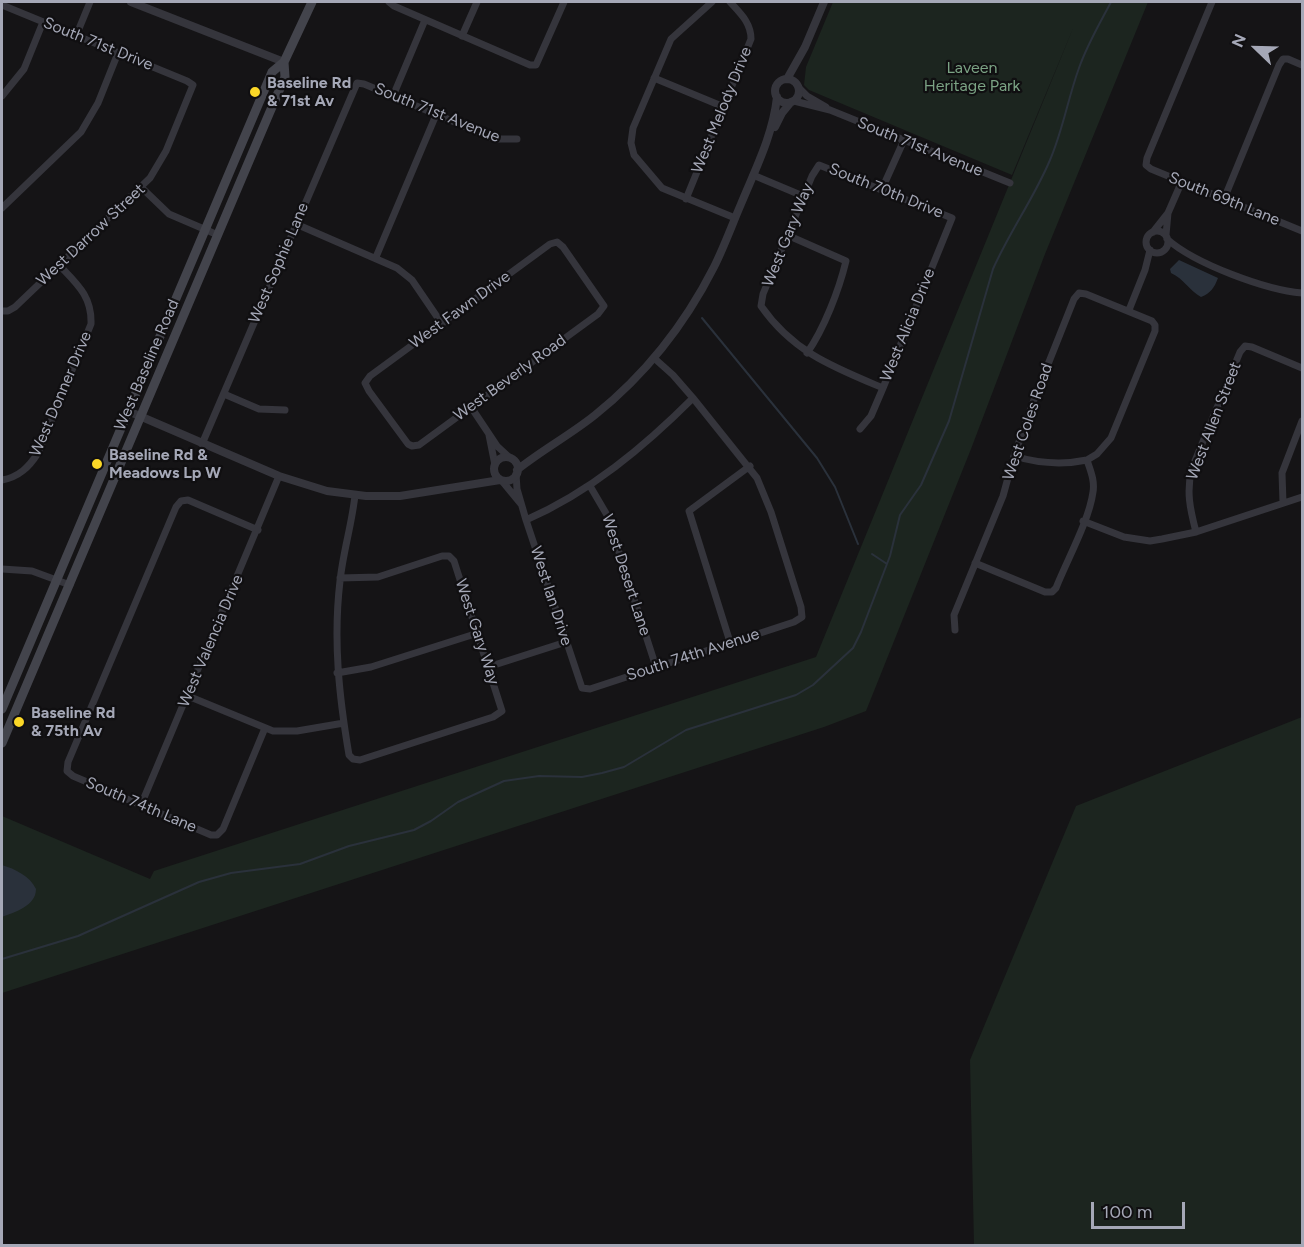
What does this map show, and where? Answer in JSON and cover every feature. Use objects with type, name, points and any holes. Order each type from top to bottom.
[{"type":"main road","name":"West Baseline Road","points":[[2,709],[272,72],[284,63],[312,2]]},
{"type":"main road","name":"West Baseline Road","points":[[2,743],[285,77],[284,63]]},
{"type":"street","points":[[76,36],[90,2]]},
{"type":"street","points":[[131,2],[284,63]]},
{"type":"street","points":[[389,2],[462,36],[530,65],[536,65],[564,2]]},
{"type":"street","points":[[462,36],[477,2]]},
{"type":"street","points":[[712,2],[670,39],[631,135],[632,150],[662,188],[735,219]]},
{"type":"street","name":"West Melody Drive","points":[[686,198],[751,39],[751,29],[747,21],[730,2]]},
{"type":"street","points":[[770,134],[777,86],[787,80],[805,47],[824,2]]},
{"type":"street","name":"South 69th Lane","points":[[1212,2],[1146,165],[1152,170],[1302,231]]},
{"type":"street","name":"South 71st Drive","points":[[2,5],[193,85]]},
{"type":"street","points":[[393,96],[425,20]]},
{"type":"street","points":[[2,96],[24,69],[43,22]]},
{"type":"street","points":[[128,411],[279,476],[327,491],[355,495],[415,495],[468,484],[510,480],[546,449],[594,415],[635,378],[673,334],[715,265],[770,134],[782,112],[798,95],[797,85],[805,47]]},
{"type":"street","points":[[2,208],[81,132],[98,104],[118,53]]},
{"type":"street","points":[[1224,199],[1283,59],[1302,65]]},
{"type":"street","points":[[654,78],[724,107]]},
{"type":"street","points":[[787,80],[797,85]]},
{"type":"street","name":"South 71st Avenue","points":[[357,83],[495,139],[517,139]]},
{"type":"street","name":"West Sophie Lane","points":[[202,444],[357,83]]},
{"type":"street","name":"West Darrow Street","points":[[5,311],[59,265],[142,188],[161,162],[193,85]]},
{"type":"street","name":"South 71st Avenue","points":[[797,85],[807,96],[830,110],[1010,183]]},
{"type":"street","points":[[777,97],[783,102],[792,102]]},
{"type":"street","name":"South 71st Avenue","points":[[792,102],[830,110]]},
{"type":"street","points":[[376,257],[436,114]]},
{"type":"street","points":[[882,189],[903,140]]},
{"type":"street","name":"South 70th Drive","points":[[819,165],[952,218]]},
{"type":"street","name":"West Gary Way","points":[[807,353],[777,328],[761,306],[763,294],[803,196],[819,165]]},
{"type":"street","points":[[753,175],[803,196]]},
{"type":"street","points":[[1182,181],[1168,213],[1147,240],[1157,251],[1183,253],[1264,285],[1302,293]]},
{"type":"street","points":[[142,188],[169,214],[218,235]]},
{"type":"street","points":[[1129,310],[1145,270],[1157,251],[1167,245],[1168,213]]},
{"type":"street","name":"West Alicia Drive","points":[[860,429],[871,416],[952,218]]},
{"type":"street","points":[[296,224],[391,264],[412,280],[442,324]]},
{"type":"street","points":[[1153,232],[1160,231],[1183,253]]},
{"type":"street","points":[[787,235],[846,261],[843,275],[815,342],[807,353],[820,361],[883,388]]},
{"type":"street","name":"West Fawn Drive","points":[[412,446],[408,444],[365,383],[370,376],[550,244],[557,242],[563,247],[604,306]]},
{"type":"street","name":"West Donner Drive","points":[[2,480],[22,472],[38,453],[91,324],[91,308],[85,294],[59,265]]},
{"type":"street","name":"West Coles Road","points":[[956,630],[954,615],[1003,496],[1014,456],[1051,357],[1074,299],[1079,293],[1129,310],[1155,325],[1155,331],[1111,438],[1097,454],[1087,460]]},
{"type":"street","name":"West Beverly Road","points":[[412,446],[419,445],[598,314],[604,306]]},
{"type":"street","name":"West Allen Street","points":[[1196,532],[1188,498],[1192,468],[1240,352],[1245,346],[1252,347],[1302,368]]},
{"type":"street","points":[[654,358],[673,375],[750,466],[689,511],[730,642]]},
{"type":"street","points":[[224,394],[259,409],[285,410]]},
{"type":"street","points":[[526,520],[590,486],[640,448],[693,398]]},
{"type":"street","points":[[471,407],[502,452],[516,464],[517,472]]},
{"type":"street","points":[[1283,503],[1282,473],[1302,421]]},
{"type":"street","points":[[489,435],[495,475],[501,480]]},
{"type":"street","points":[[468,484],[494,466],[499,459],[524,458],[546,449]]},
{"type":"street","points":[[975,563],[1045,592],[1052,592],[1056,588],[1083,521],[1093,491],[1093,478],[1087,460],[1075,463],[1040,462],[1014,456]]},
{"type":"street","name":"South 74th Avenue","points":[[582,688],[590,688],[656,667],[794,622],[802,617],[801,607],[771,513],[750,466]]},
{"type":"street","name":"West Ian Drive","points":[[517,472],[521,504],[582,688]]},
{"type":"street","name":"West Valencia Drive","points":[[141,805],[279,476]]},
{"type":"street","name":"West Ian Drive","points":[[501,480],[521,504]]},
{"type":"street","name":"West Desert Lane","points":[[590,486],[607,515],[656,667]]},
{"type":"street","points":[[188,696],[265,728],[285,732],[344,723],[337,673],[336,628],[340,578],[355,495]]},
{"type":"street","points":[[1083,521],[1115,534],[1138,540],[1162,539],[1196,532],[1302,496]]},
{"type":"street","name":"South 74th Lane","points":[[258,530],[188,500],[181,501],[176,507],[68,762],[67,771],[73,776],[211,835],[217,835],[223,829],[265,728]]},
{"type":"street","name":"West Gary Way","points":[[340,578],[378,577],[442,556],[449,556],[454,561],[502,711],[493,717],[360,760],[353,759],[349,754],[344,723]]},
{"type":"street","points":[[2,569],[32,571],[70,585]]},
{"type":"street","points":[[337,673],[371,667],[478,633]]},
{"type":"street","points":[[488,667],[566,642]]},
{"type":"green space","name":"Laveen Heritage Park","points":[[833,2],[1148,2],[1045,254],[971,449],[866,711],[824,727],[2,993],[2,816],[150,879],[154,871],[816,657],[1074,26],[1012,175],[809,90],[804,85],[806,67]]},
{"type":"green space","points":[[1302,717],[1302,1245],[974,1245],[970,1060],[1076,806]]},
{"type":"shaded area","points":[[1179,260],[1218,278],[1210,292],[1201,297],[1171,273],[1170,269]]},
{"type":"shaded area","points":[[2,865],[22,874],[36,889],[33,900],[29,904],[2,917]]},
{"type":"waterway","points":[[2,959],[78,936],[199,882],[231,873],[300,864],[349,846],[414,830],[458,802],[504,781],[539,776],[582,777],[624,767],[686,730],[796,695],[813,685],[853,648],[861,632],[890,556],[900,515],[921,485],[949,421],[993,269],[1050,160],[1082,59],[1111,2]]},
{"type":"waterway","points":[[702,318],[817,458],[835,487],[858,544]]},
{"type":"waterway","points":[[872,554],[887,564]]},
{"type":"place","name":"Baseline Rd & 71st Av","points":[[255,92]]},
{"type":"place","name":"Baseline Rd & Meadows Lp W","points":[[97,464]]},
{"type":"place","name":"Baseline Rd & 75th Av","points":[[19,722]]}]
